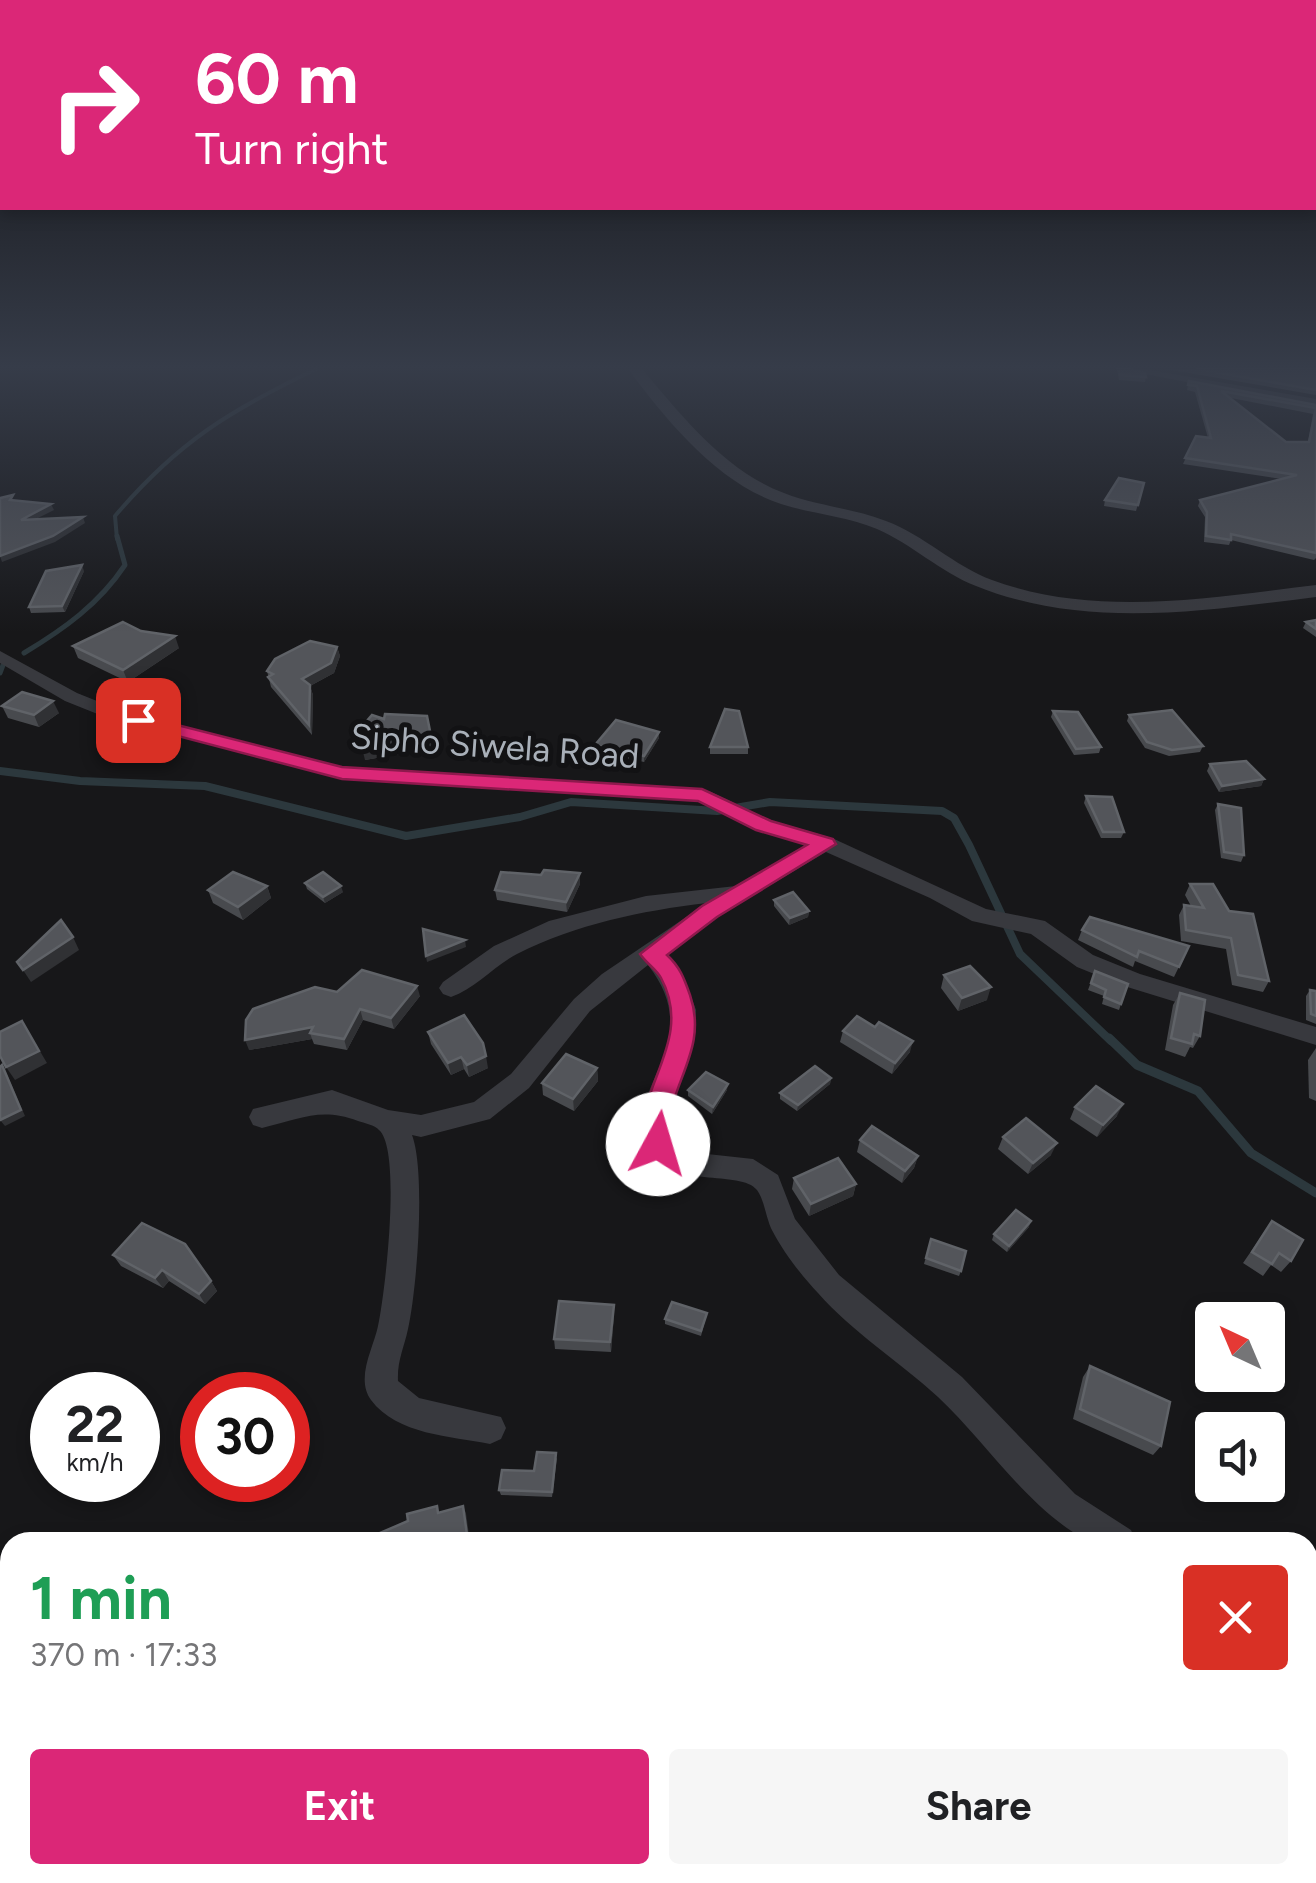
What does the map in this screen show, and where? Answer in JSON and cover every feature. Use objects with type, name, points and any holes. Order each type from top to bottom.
[{"type":"street","points":[[718,457],[753,486],[784,500],[886,526],[967,576],[1000,589],[1058,603],[1122,608],[1316,591]]},
{"type":"street","name":"Sipho Siwela Road","points":[[0,656],[71,697],[112,712],[342,773],[702,795],[736,814],[826,844],[938,893],[980,916],[1037,927],[1085,961],[1132,980],[1316,1036]]},
{"type":"street","points":[[262,1118],[332,1101],[388,1121],[421,1126],[456,1120],[492,1105],[520,1081],[582,1006],[610,980],[742,892],[826,844]]},
{"type":"street","points":[[451,988],[501,953],[573,923],[662,900],[742,892]]},
{"type":"street","points":[[652,954],[670,972],[682,1007],[685,1033],[654,1126],[658,1144],[670,1155],[692,1163],[753,1171],[762,1176],[784,1226],[830,1285],[951,1388],[1063,1506],[1103,1532]]},
{"type":"street","points":[[388,1121],[401,1141],[405,1241],[393,1329],[382,1360],[382,1389],[412,1413],[490,1428]]},
{"type":"building","points":[[1316,457],[1316,553],[1231,534],[1231,540],[1206,536],[1207,512],[1200,500],[1297,475],[1185,458]]},
{"type":"building","points":[[1119,478],[1144,483],[1138,505],[1105,500]]},
{"type":"building","points":[[13,495],[10,500],[51,504],[21,520],[83,517],[53,536],[0,556],[0,498]]},
{"type":"building","points":[[82,565],[62,606],[29,607],[46,571]]},
{"type":"building","points":[[123,622],[141,631],[175,636],[123,670],[73,646]]},
{"type":"building","points":[[310,641],[337,647],[331,663],[302,679],[310,685],[309,725],[267,671],[275,659]]},
{"type":"building","points":[[22,692],[53,701],[34,715],[2,706]]},
{"type":"building","points":[[725,709],[739,711],[748,747],[710,747]]},
{"type":"building","points":[[1172,710],[1203,746],[1172,750],[1147,742],[1129,715]]},
{"type":"building","points":[[1053,711],[1078,712],[1101,747],[1076,749]]},
{"type":"building","points":[[385,714],[427,716],[431,736],[362,748],[372,735],[358,731],[372,715],[384,719]]},
{"type":"building","points":[[616,720],[659,732],[644,756],[595,745]]},
{"type":"building","points":[[1246,761],[1264,779],[1222,786],[1210,764]]},
{"type":"building","points":[[1086,796],[1112,797],[1124,832],[1103,832]]},
{"type":"building","points":[[1218,804],[1241,808],[1244,855],[1224,852]]},
{"type":"building","points":[[544,870],[580,873],[566,902],[495,890],[501,872],[541,875]]},
{"type":"building","points":[[233,872],[267,886],[238,907],[208,890]]},
{"type":"building","points":[[323,872],[341,886],[323,897],[305,883]]},
{"type":"building","points":[[1190,884],[1213,884],[1229,911],[1253,914],[1269,981],[1238,975],[1231,938],[1186,930],[1184,905],[1204,908]]},
{"type":"building","points":[[793,892],[809,911],[790,918],[774,900]]},
{"type":"building","points":[[1090,917],[1189,946],[1179,967],[1139,951],[1137,957],[1082,930]]},
{"type":"building","points":[[61,920],[73,937],[23,970],[17,962]]},
{"type":"building","points":[[423,929],[465,940],[426,956]]},
{"type":"building","points":[[970,966],[991,987],[962,998],[944,975]]},
{"type":"building","points":[[362,970],[417,986],[391,1018],[360,1009],[344,1039],[310,1033],[313,1027],[245,1040],[246,1020],[253,1009],[315,987],[337,992]]},
{"type":"building","points":[[1095,971],[1128,984],[1121,1004],[1104,997],[1106,990],[1091,983]]},
{"type":"building","points":[[1310,990],[1316,991],[1316,1016],[1311,1014]]},
{"type":"building","points":[[1180,993],[1205,1000],[1200,1036],[1194,1034],[1192,1044],[1171,1038]]},
{"type":"building","points":[[464,1015],[483,1043],[486,1056],[467,1065],[461,1057],[448,1063],[428,1032]]},
{"type":"building","points":[[857,1016],[875,1027],[879,1022],[913,1041],[895,1063],[843,1031]]},
{"type":"building","points":[[22,1021],[39,1051],[6,1067],[0,1056],[0,1032]]},
{"type":"building","points":[[566,1054],[597,1068],[573,1099],[542,1083]]},
{"type":"building","points":[[815,1066],[831,1078],[798,1105],[780,1093]]},
{"type":"building","points":[[0,1067],[21,1110],[0,1120]]},
{"type":"building","points":[[706,1072],[728,1084],[713,1107],[688,1090]]},
{"type":"building","points":[[1096,1086],[1123,1104],[1103,1125],[1075,1107]]},
{"type":"building","points":[[1026,1118],[1057,1143],[1033,1163],[1003,1137]]},
{"type":"building","points":[[872,1126],[918,1156],[905,1171],[860,1140]]},
{"type":"building","points":[[838,1158],[856,1184],[811,1204],[794,1178]]},
{"type":"building","points":[[1016,1210],[1031,1221],[1009,1246],[994,1234]]},
{"type":"building","points":[[1272,1221],[1303,1240],[1291,1261],[1279,1253],[1272,1264],[1252,1252]]},
{"type":"building","points":[[142,1223],[185,1244],[211,1281],[199,1294],[162,1270],[155,1278],[113,1255]]},
{"type":"building","points":[[931,1239],[966,1251],[961,1271],[926,1258]]},
{"type":"building","points":[[559,1301],[614,1305],[610,1342],[554,1339]]},
{"type":"building","points":[[672,1302],[707,1313],[701,1331],[665,1319]]},
{"type":"building","points":[[1090,1366],[1170,1402],[1161,1446],[1080,1409]]},
{"type":"building","points":[[537,1452],[556,1453],[552,1492],[499,1490],[502,1470],[534,1471]]},
{"type":"building","points":[[437,1506],[438,1513],[463,1506],[467,1532],[382,1532],[408,1521],[407,1514]]},
{"type":"waterway","points":[[117,539],[115,516],[173,457]]},
{"type":"waterway","points":[[24,653],[80,615],[115,579],[125,565],[117,536]]},
{"type":"waterway","points":[[0,673],[3,665]]},
{"type":"waterway","points":[[0,771],[80,781],[205,786],[406,836],[520,817],[571,802],[717,811],[770,802],[942,811],[954,818],[969,845],[1020,954],[1111,1041]]},
{"type":"waterway","points":[[1109,1038],[1137,1065],[1198,1091],[1251,1153],[1316,1193]]},
{"type":"route","points":[[138,720],[342,773],[702,795],[736,814],[826,844],[710,912],[652,954],[670,972],[682,1007],[685,1033],[680,1057],[658,1109],[654,1126],[658,1144]]}]
